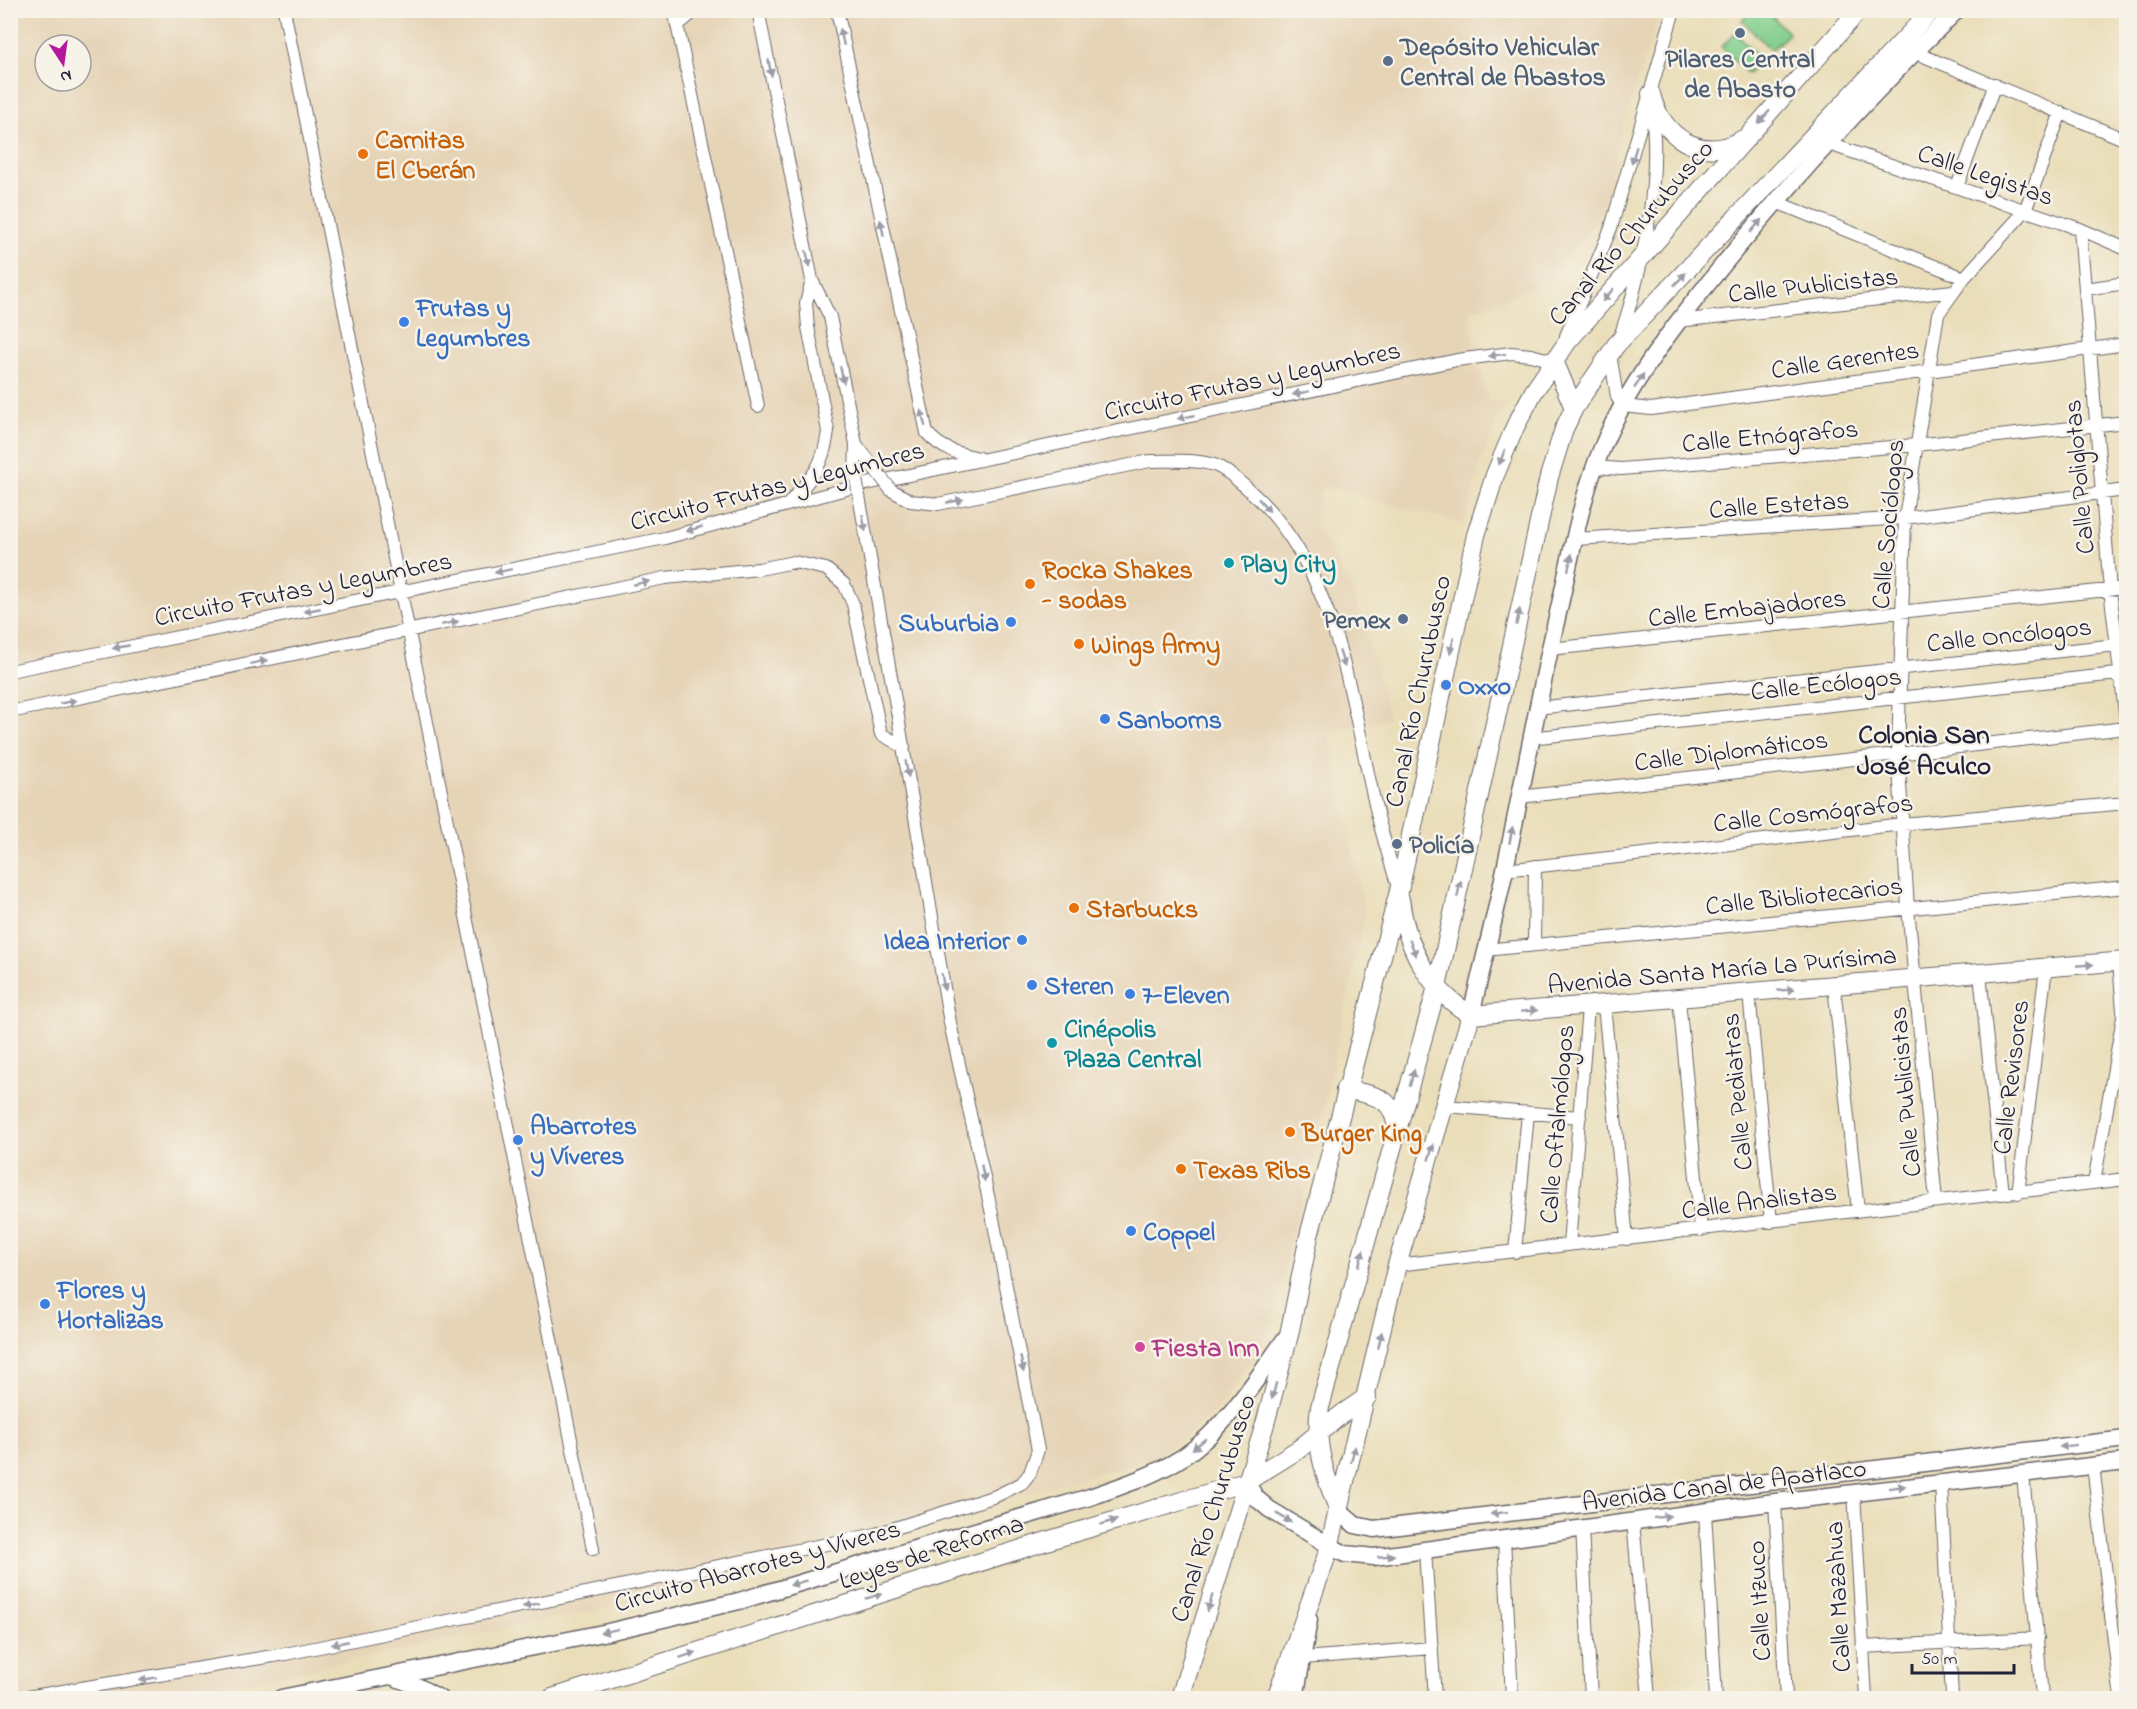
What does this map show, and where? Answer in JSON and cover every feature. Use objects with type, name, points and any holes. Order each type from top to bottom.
[{"type":"main road","name":"Canal Río Churubusco","points":[[1180,1698],[1266,1424],[1289,1335],[1309,1236],[1345,1089],[1399,891],[1446,685],[1449,652],[1482,515],[1515,427],[1534,391],[1568,341],[1859,10]]},
{"type":"main road","points":[[1340,1511],[1326,1476],[1317,1437],[1323,1394],[1437,987],[1549,477],[1564,429],[1574,408],[1614,348],[1932,10]]},
{"type":"main road","points":[[1651,96],[1664,125],[1688,144],[1719,148],[1747,136]]},
{"type":"main road","points":[[1554,361],[1574,408]]},
{"type":"main road","points":[[1276,1698],[1330,1546],[1340,1511],[1397,1265],[1471,1015],[1454,1005],[1437,987],[1411,944],[1399,891]]},
{"type":"main road","name":"Avenida Santa María La Purísima","points":[[1471,1015],[2123,962]]},
{"type":"main road","points":[[1345,1089],[1386,1101],[1394,1115],[1397,1135]]},
{"type":"main road","name":"Leyes de Reforma","points":[[552,1698],[1053,1539],[1246,1482],[1317,1437],[1342,1414],[1367,1397]]},
{"type":"street","points":[[284,10],[593,1549]]},
{"type":"street","points":[[674,10],[758,406]]},
{"type":"street","points":[[21,1698],[93,1688],[331,1645],[876,1534],[996,1496],[1022,1483],[1030,1473],[1038,1450],[992,1214],[950,1023],[855,473],[856,444],[830,318],[812,280],[758,10]]},
{"type":"street","points":[[837,10],[927,433],[938,446],[954,453],[983,459]]},
{"type":"street","points":[[1554,361],[1611,228],[1674,10]]},
{"type":"street","points":[[1471,1015],[1505,870],[1530,738],[1576,539],[1596,467],[1623,406],[1678,321],[1776,202],[1914,52],[1957,10]]},
{"type":"street","points":[[678,26],[692,14]]},
{"type":"street","points":[[1914,52],[2127,140]]},
{"type":"street","points":[[1957,187],[1995,84]]},
{"type":"street","points":[[1623,406],[1617,397],[1614,348],[1641,258],[1652,180],[1651,96]]},
{"type":"street","name":"Calle Sociólogos","points":[[1916,979],[1908,908],[1898,753],[1898,698],[1905,518],[1927,369],[1938,314],[1964,278],[2025,212],[2061,112]]},
{"type":"street","name":"Calle Legistas","points":[[1829,144],[2080,230],[2127,249]]},
{"type":"street","points":[[1776,202],[1964,278]]},
{"type":"street","name":"Calle Poliglotas","points":[[2080,230],[2110,590],[2121,645],[2127,720]]},
{"type":"street","points":[[790,502],[819,470],[826,449],[828,431],[808,327],[806,303],[812,280]]},
{"type":"street","points":[[2085,289],[2127,283]]},
{"type":"street","name":"Calle Publicistas","points":[[1678,321],[1953,291]]},
{"type":"street","name":"Calle Gerentes","points":[[1623,406],[1651,409],[1672,407],[1927,369],[2127,344]]},
{"type":"street","name":"Circuito Frutas y Legumbres","points":[[10,671],[665,537],[790,502],[983,459],[1457,360],[1511,353],[1554,361]]},
{"type":"street","name":"Calle Etnógrafos","points":[[1596,467],[1621,470],[1917,445],[2127,422]]},
{"type":"street","points":[[856,444],[891,490],[911,501],[938,504],[1150,461],[1181,460],[1215,465],[1259,499],[1302,557],[1322,600],[1347,673],[1378,817],[1399,891]]},
{"type":"street","name":"Calle Estetas","points":[[1576,539],[1905,518],[2127,490]]},
{"type":"street","points":[[10,712],[665,578],[759,569],[794,562],[815,565],[844,584],[853,604],[881,734],[904,747]]},
{"type":"street","name":"Calle Embajadores","points":[[1550,649],[1901,614],[2127,588]]},
{"type":"street","name":"Calle Oncólogos","points":[[1537,708],[2121,645]]},
{"type":"street","name":"Calle Ecólogos","points":[[1530,738],[2123,674]]},
{"type":"street","name":"Calle Diplomáticos","points":[[1519,797],[2127,728]]},
{"type":"street","name":"Calle Cosmógrafos","points":[[1505,870],[1903,824],[2127,803]]},
{"type":"street","points":[[1534,945],[1535,866]]},
{"type":"street","name":"Calle Bibliotecarios","points":[[1485,950],[2127,887]]},
{"type":"street","points":[[2123,962],[2123,1017],[2127,1047]]},
{"type":"street","name":"Calle Revisores","points":[[2018,1192],[2046,968]]},
{"type":"street","points":[[1980,974],[2003,1194]]},
{"type":"street","name":"Calle Publicistas","points":[[1916,979],[1936,1202]]},
{"type":"street","points":[[1834,986],[1858,1211]]},
{"type":"street","name":"Calle Pediatras","points":[[1749,993],[1771,1222]]},
{"type":"street","points":[[1679,999],[1701,1230]]},
{"type":"street","points":[[1596,1006],[1627,1239]]},
{"type":"street","name":"Calle Oftalmólogos","points":[[1569,1245],[1580,1117],[1596,1006]]},
{"type":"street","points":[[2094,1183],[2123,1017]]},
{"type":"street","points":[[1445,1106],[1580,1117]]},
{"type":"street","points":[[1515,1252],[1528,1113]]},
{"type":"street","name":"Calle Analistas","points":[[1397,1265],[2127,1179]]},
{"type":"street","name":"Circuito Abarrotes y Víveres","points":[[281,1698],[608,1632],[739,1601],[1090,1497],[1140,1479],[1183,1457],[1209,1436],[1243,1397],[1289,1335]]},
{"type":"street","name":"Avenida Canal de Apatlaco","points":[[1340,1511],[1355,1525],[1374,1528],[2127,1439]]},
{"type":"street","name":"Avenida Canal de Apatlaco","points":[[1246,1482],[1256,1497],[1269,1509],[1345,1554],[1362,1557],[1425,1551],[1504,1538],[1775,1502],[2127,1462]]},
{"type":"street","points":[[2093,1465],[2123,1691]]},
{"type":"street","points":[[2023,1473],[2042,1698]]},
{"type":"street","points":[[1941,1482],[1952,1698]]},
{"type":"street","name":"Calle Mazahua","points":[[1854,1493],[1866,1698]]},
{"type":"street","name":"Calle Itzuco","points":[[1775,1502],[1786,1698]]},
{"type":"street","points":[[1542,1507],[1543,1533]]},
{"type":"street","points":[[1705,1512],[1716,1698]]},
{"type":"street","points":[[1633,1521],[1649,1698]]},
{"type":"street","points":[[1582,1528],[1591,1698]]},
{"type":"street","points":[[1504,1538],[1512,1698]]},
{"type":"street","points":[[1425,1551],[1435,1698]]},
{"type":"street","points":[[1295,1698],[1312,1597]]},
{"type":"street","points":[[1862,1647],[2038,1638]]},
{"type":"street","points":[[1303,1658],[1432,1647]]},
{"type":"street","points":[[390,1676],[417,1686],[439,1698]]},
{"type":"street","points":[[65,1698],[93,1688]]},
{"type":"shaded area","points":[[10,11],[1661,11],[1623,126],[1610,184],[1596,221],[1544,283],[1497,302],[1469,310],[1488,403],[1505,401],[1481,463],[1464,524],[1322,486],[1314,523],[1348,580],[1359,609],[1390,719],[1329,732],[1365,914],[1324,1107],[1269,1336],[1219,1408],[1187,1436],[1151,1459],[1060,1483],[774,1573],[171,1698],[124,1698],[94,1692],[77,1698],[11,1698]]},
{"type":"green space","points":[[1751,11],[1767,11],[1789,34],[1771,50],[1742,20]]},
{"type":"green space","points":[[1735,33],[1762,60],[1748,74],[1721,47]]},
{"type":"place","name":"Pilares Central de Abasto","points":[[1740,33]]},
{"type":"place","name":"Depósito Vehicular Central de Abastos","points":[[1388,61]]},
{"type":"place","name":"Carnitas El Cberán","points":[[363,154]]},
{"type":"place","name":"Frutas y Legumbres","points":[[404,322]]},
{"type":"place","name":"Play City","points":[[1229,563]]},
{"type":"place","name":"Rocka Shakes - sodas","points":[[1030,584]]},
{"type":"place","name":"Pemex","points":[[1403,619]]},
{"type":"place","name":"Suburbia","points":[[1011,622]]},
{"type":"place","name":"Wings Army","points":[[1079,644]]},
{"type":"place","name":"Oxxo","points":[[1446,685]]},
{"type":"place","name":"Sanborns","points":[[1105,719]]},
{"type":"place","name":"Policía","points":[[1397,844]]},
{"type":"place","name":"Starbucks","points":[[1074,908]]},
{"type":"place","name":"Idea Interior","points":[[1022,940]]},
{"type":"place","name":"Steren","points":[[1032,985]]},
{"type":"place","name":"7-Eleven","points":[[1130,994]]},
{"type":"place","name":"Cinépolis Plaza Central","points":[[1052,1043]]},
{"type":"place","name":"Burger King","points":[[1290,1132]]},
{"type":"place","name":"Abarrotes y Víveres","points":[[518,1140]]},
{"type":"place","name":"Texas Ribs","points":[[1181,1169]]},
{"type":"place","name":"Coppel","points":[[1131,1231]]},
{"type":"place","name":"Flores y Hortalizas","points":[[45,1304]]},
{"type":"place","name":"Fiesta Inn","points":[[1140,1347]]},
{"type":"district","name":"Colonia San José Aculco","points":[[1924,750]]}]
